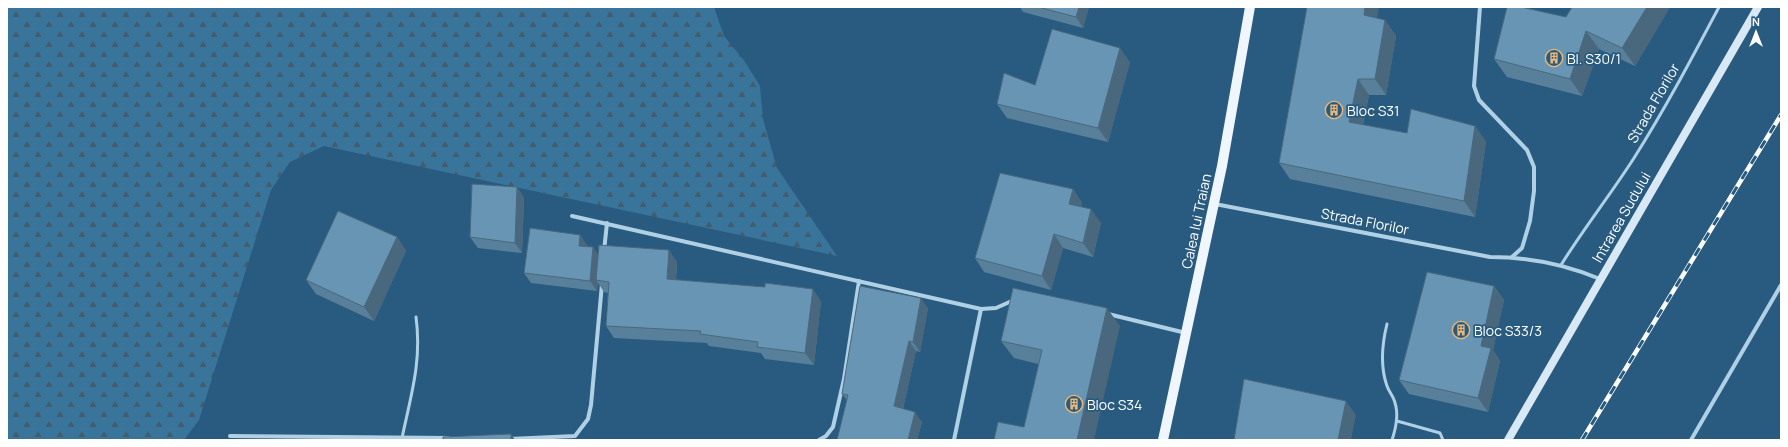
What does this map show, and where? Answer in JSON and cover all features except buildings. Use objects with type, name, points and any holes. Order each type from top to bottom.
[{"type":"main road","name":"Calea lui Traian","points":[[1163,440],[1214,204],[1250,7]]},
{"type":"street","points":[[1480,7],[1474,86],[1479,100],[1527,150],[1534,167],[1534,191],[1530,221],[1522,248],[1512,257]]},
{"type":"street","name":"Intrarea Sudului","points":[[1508,440],[1758,7]]},
{"type":"street","name":"Strada Florilor","points":[[1214,204],[1490,257],[1512,257],[1561,265],[1579,270],[1600,279]]},
{"type":"street","points":[[572,216],[859,280],[980,309],[996,308],[1017,298]]},
{"type":"street","points":[[604,255],[607,224]]},
{"type":"street","points":[[505,439],[575,436],[588,420],[591,405],[602,279]]},
{"type":"street","points":[[819,440],[826,436],[832,427],[844,379],[859,280]]},
{"type":"street","points":[[1691,440],[1781,285]]},
{"type":"street","points":[[954,440],[980,309]]},
{"type":"street","points":[[1103,313],[1186,333]]},
{"type":"street","points":[[230,436],[457,438]]},
{"type":"lane","name":"Strada Florilor","points":[[1561,265],[1576,241],[1634,159],[1663,110],[1719,7]]},
{"type":"lane","points":[[402,438],[417,370],[419,340],[416,317]]},
{"type":"lane","points":[[1387,324],[1383,340],[1382,363],[1387,386],[1395,403],[1397,422],[1392,440]]},
{"type":"lane","points":[[1397,422],[1440,433],[1444,440]]},
{"type":"green space","points":[[7,7],[714,7],[724,36],[743,59],[760,86],[763,119],[777,168],[837,256],[324,146],[290,162],[271,190],[199,420],[184,440],[7,440]]},
{"type":"railway","points":[[1582,440],[1781,115]]},
{"type":"place","name":"Bl. S30/1","points":[[1554,58]]},
{"type":"place","name":"Bloc S31","points":[[1334,110]]},
{"type":"place","name":"Bloc S33/3","points":[[1461,330]]},
{"type":"place","name":"Bloc S34","points":[[1074,404]]}]
